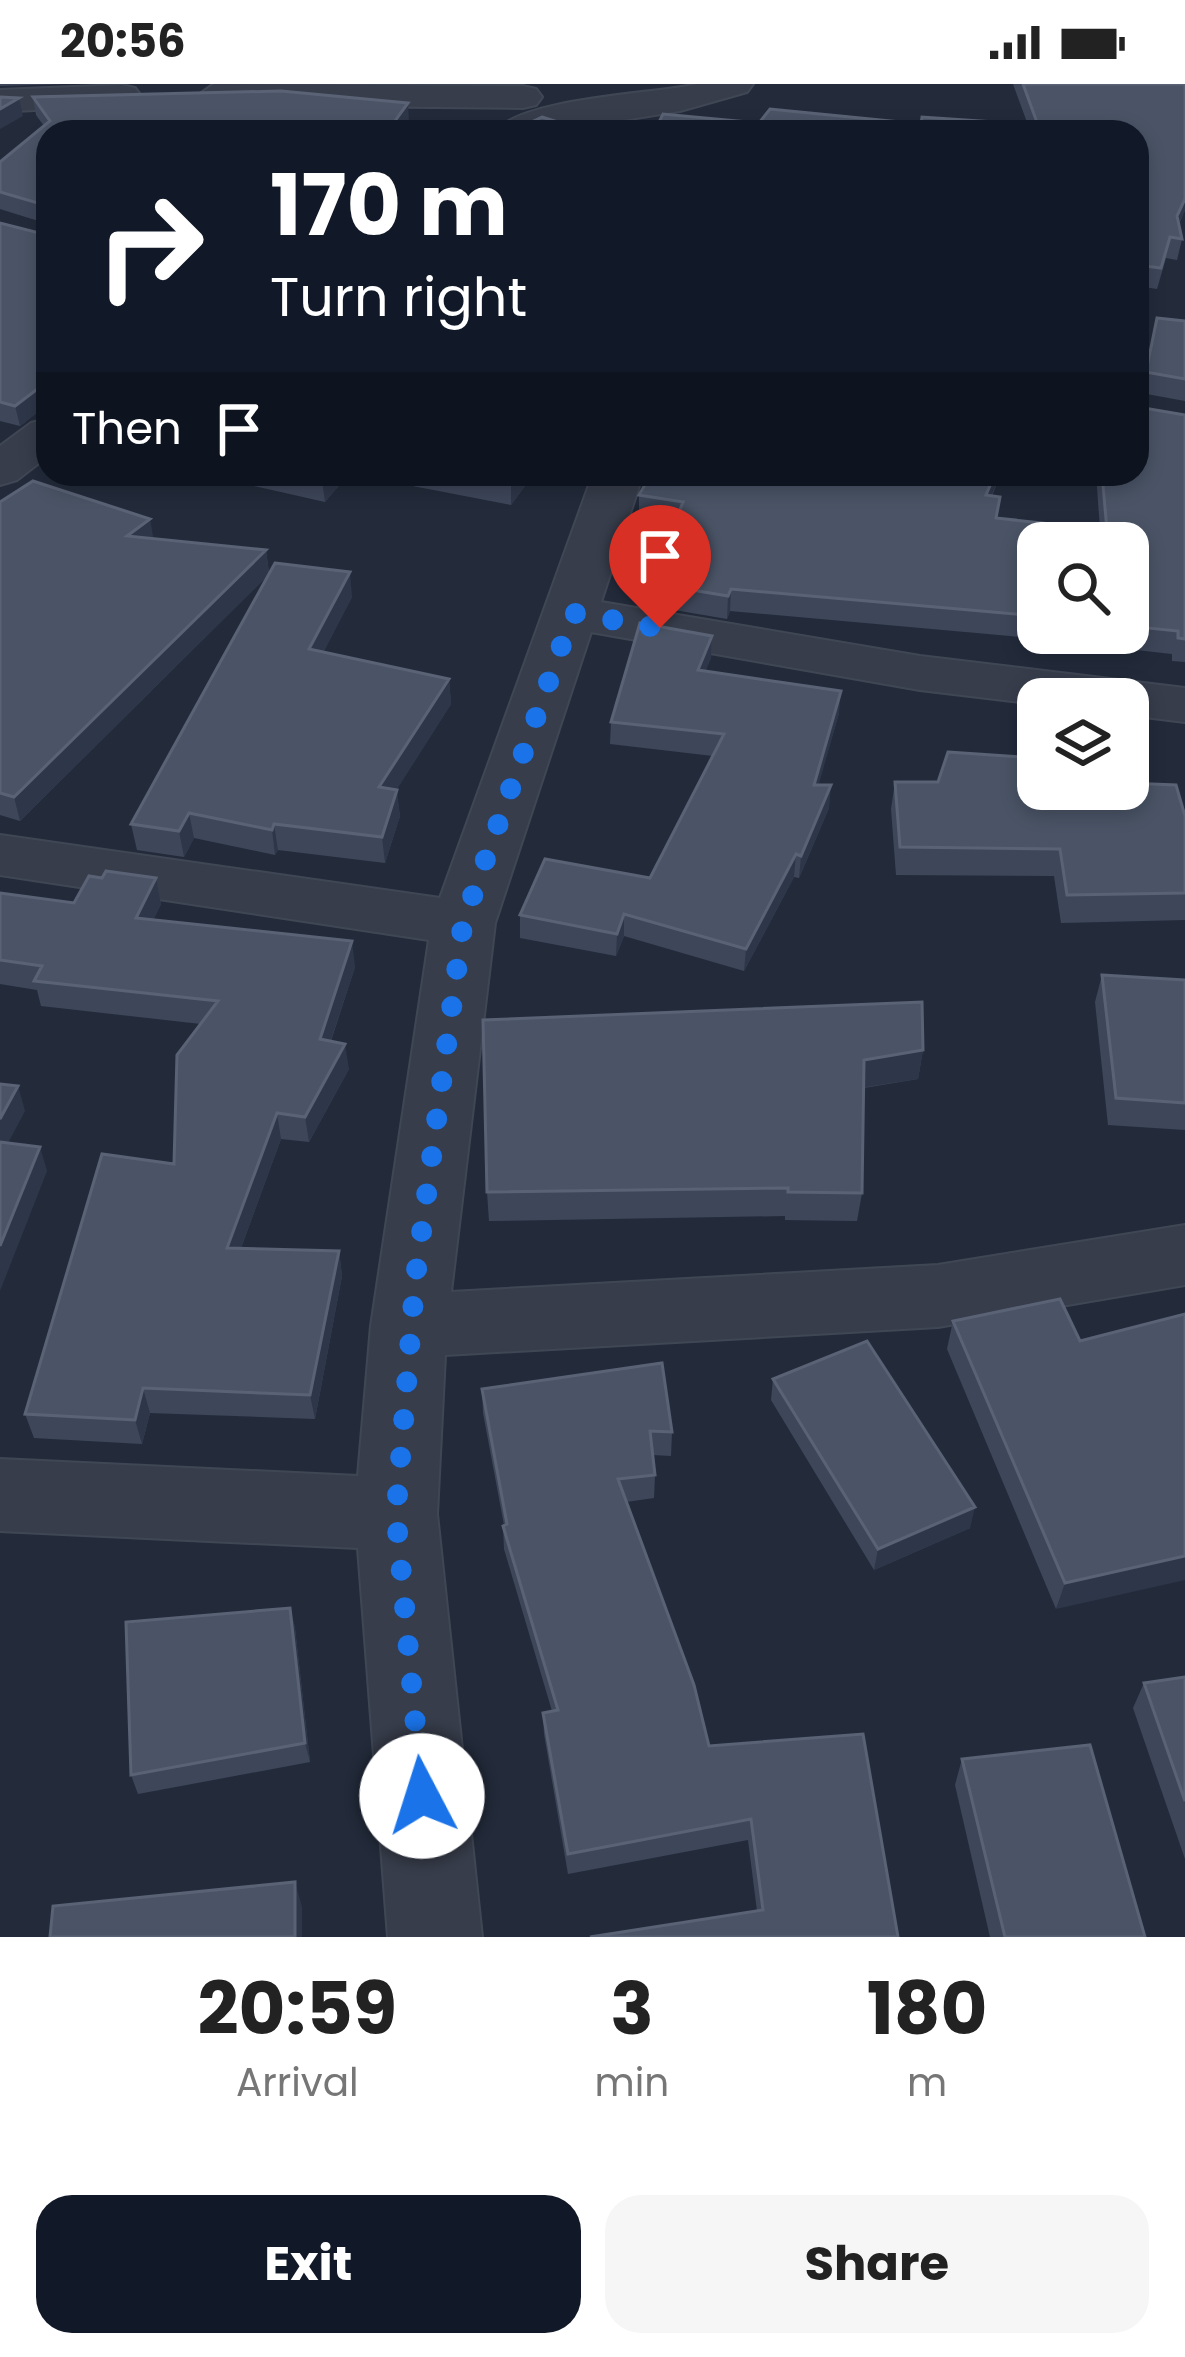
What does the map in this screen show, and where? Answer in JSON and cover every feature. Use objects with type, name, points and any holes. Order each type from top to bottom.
[{"type":"street","points":[[0,101],[162,95],[525,107],[690,99],[734,84]]},
{"type":"street","points":[[0,470],[36,442]]},
{"type":"street","points":[[435,1937],[396,1514],[409,1326],[463,923],[614,486]]},
{"type":"street","points":[[573,613],[920,673],[1185,705]]},
{"type":"street","points":[[0,855],[463,923]]},
{"type":"street","points":[[409,1326],[938,1296],[1185,1256]]},
{"type":"street","points":[[0,1496],[396,1514]]},
{"type":"building","points":[[1023,84],[1185,84],[1185,199],[1177,216],[1182,239],[1170,237],[1161,268],[1149,266],[1149,120],[1036,120]]},
{"type":"building","points":[[281,91],[408,103],[396,120],[49,120],[33,97]]},
{"type":"building","points":[[0,97],[19,98],[0,109]]},
{"type":"building","points":[[770,109],[881,120],[761,120]]},
{"type":"building","points":[[663,114],[727,120],[660,120]]},
{"type":"building","points":[[36,132],[36,202],[0,192],[0,162]]},
{"type":"building","points":[[0,223],[36,232],[36,390],[15,406],[0,402]]},
{"type":"building","points":[[1157,318],[1185,321],[1185,379],[1149,373]]},
{"type":"building","points":[[1149,409],[1185,415],[1185,639],[1178,638],[1178,631],[1149,628],[1149,522],[1106,522],[1103,486],[1149,486]]},
{"type":"building","points":[[33,481],[36,486],[150,519],[127,536],[266,550],[14,797],[0,793],[0,502]]},
{"type":"building","points":[[644,486],[990,486],[986,495],[1000,497],[996,518],[1033,522],[1017,522],[1017,614],[731,589],[728,596],[651,583],[683,502],[639,495]]},
{"type":"building","points":[[275,563],[350,572],[309,649],[449,679],[379,787],[397,790],[382,837],[274,824],[272,830],[189,813],[179,831],[131,824]]},
{"type":"building","points":[[640,623],[712,636],[698,670],[841,691],[814,785],[831,785],[801,856],[796,854],[746,949],[624,914],[617,934],[520,915],[545,859],[650,878],[724,734],[611,722]]},
{"type":"building","points":[[948,752],[1017,757],[1017,810],[1149,810],[1149,784],[1176,785],[1185,816],[1185,893],[1067,895],[1060,849],[900,847],[895,782],[938,782]]},
{"type":"building","points":[[106,871],[156,878],[136,918],[352,941],[320,1039],[345,1044],[305,1117],[277,1113],[227,1248],[339,1251],[310,1395],[143,1388],[135,1420],[25,1414],[102,1154],[174,1164],[177,1055],[218,1001],[34,981],[42,966],[0,960],[0,893],[74,903],[89,876],[102,878]]},
{"type":"building","points":[[1102,975],[1185,980],[1185,1103],[1116,1098]]},
{"type":"building","points":[[922,1002],[923,1050],[864,1060],[862,1193],[788,1192],[788,1188],[487,1192],[483,1020]]},
{"type":"building","points":[[0,1084],[18,1086],[0,1119]]},
{"type":"building","points":[[0,1142],[40,1147],[0,1246]]},
{"type":"building","points":[[1060,1299],[1080,1341],[1185,1314],[1185,1556],[1065,1583],[953,1321]]},
{"type":"building","points":[[867,1341],[975,1507],[878,1549],[773,1379]]},
{"type":"building","points":[[662,1363],[672,1432],[650,1431],[655,1475],[618,1479],[694,1685],[709,1746],[863,1734],[898,1937],[590,1937],[763,1910],[751,1819],[568,1854],[543,1713],[558,1710],[503,1526],[507,1524],[482,1389]]},
{"type":"building","points":[[290,1608],[305,1743],[131,1775],[126,1622]]},
{"type":"building","points":[[1185,1677],[1185,1801],[1144,1683]]},
{"type":"building","points":[[1090,1745],[1145,1937],[1005,1937],[962,1759]]},
{"type":"building","points":[[295,1882],[295,1937],[50,1937],[53,1906]]},
{"type":"route","points":[[422,1796],[396,1514],[409,1326],[463,923],[573,613],[660,628]]}]
